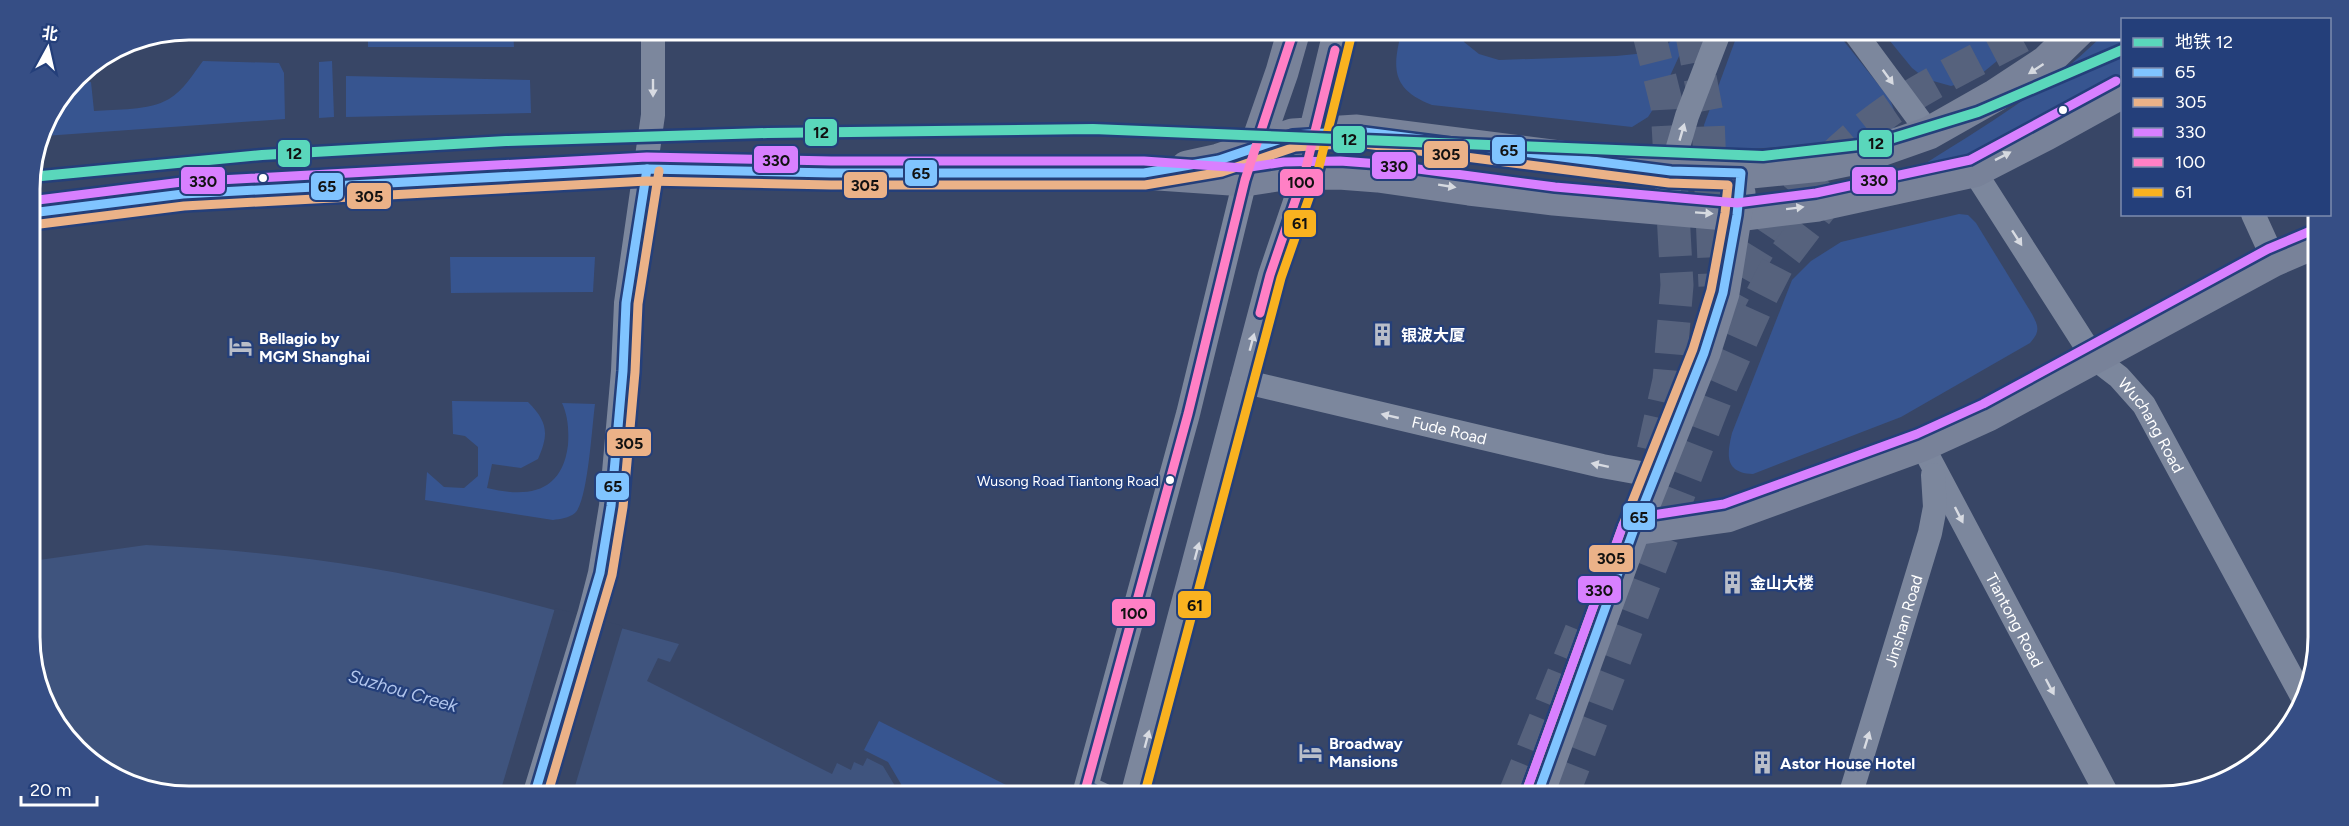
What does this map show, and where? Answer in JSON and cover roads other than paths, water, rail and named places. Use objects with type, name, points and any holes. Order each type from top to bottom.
[{"type":"main road","points":[[1245,180],[1291,40]]},
{"type":"main road","points":[[1305,172],[1338,40]]},
{"type":"main road","points":[[1144,173],[1219,160],[1293,135],[1357,131],[1671,171],[1741,173],[1822,165],[1861,157],[1929,133],[1996,95],[2046,62],[2069,40]]},
{"type":"main road","points":[[41,212],[183,194],[647,169],[843,173],[1144,173],[1245,180],[1305,172],[1378,176],[1468,189],[1737,215],[1818,205],[1974,171],[2046,135],[2121,93]]},
{"type":"main road","points":[[1541,785],[1634,530],[1704,353],[1723,293],[1737,215],[1741,173]]},
{"type":"main road","points":[[1634,530],[1726,516],[1922,445],[1988,415],[2274,261],[2308,246]]},
{"type":"street","points":[[537,786],[590,612],[600,573],[611,506],[623,371],[626,303],[653,115],[653,40]]},
{"type":"street","points":[[1667,210],[1671,171],[1687,116],[1715,40]]},
{"type":"street","points":[[1860,40],[1929,133]]},
{"type":"street","name":"Wuchang Road","points":[[1974,171],[2093,357],[2118,377],[2144,405],[2298,690]]},
{"type":"street","points":[[1135,786],[1270,275],[1305,172]]},
{"type":"street","points":[[1097,786],[1245,180]]},
{"type":"street","points":[[2254,216],[2274,261]]},
{"type":"street","name":"Fude Road","points":[[1242,381],[1602,466],[1657,476]]},
{"type":"street","name":"Jinshan Road","points":[[1853,785],[1930,532],[1935,507],[1935,485],[1922,445]]},
{"type":"street","name":"Tiantong Road","points":[[1922,445],[2102,785]]},
{"type":"water","name":"Suzhou Creek","points":[[146,545],[230,550],[357,566],[440,581],[506,597],[679,644],[670,662],[658,658],[647,681],[832,774],[837,763],[851,770],[854,762],[863,766],[867,758],[883,766],[895,786],[190,786],[151,780],[115,766],[91,749],[77,735],[56,702],[43,666],[40,636],[40,560]]},
{"type":"tunnel","points":[[1650,40],[1667,106],[1677,285],[1669,380],[1651,460]]},
{"type":"tunnel","points":[[1693,40],[1708,119],[1715,286]]},
{"type":"tunnel","points":[[1719,321],[1750,263],[1784,212],[1812,178],[1844,146],[1913,95],[2014,40]]},
{"type":"tunnel","points":[[1566,785],[1717,395],[1757,305],[1778,264],[1836,188]]},
{"type":"tunnel","points":[[1518,785],[1581,631]]},
{"type":"metro line","name":"12","points":[[41,176],[262,155],[506,141],[768,133],[1093,129],[1763,156],[1877,143],[1978,112],[2121,50]]},
{"type":"place","name":"银波大厦","points":[[1383,335]]},
{"type":"place","name":"Bellagio by MGM Shanghai","points":[[241,347]]},
{"type":"place","name":"Wusong Road Tiantong Road","points":[[1170,480]]},
{"type":"place","name":"金山大楼","points":[[1732,583]]},
{"type":"place","name":"Broadway Mansions","points":[[1311,752]]},
{"type":"place","name":"Astor House Hotel","points":[[1762,763]]}]
